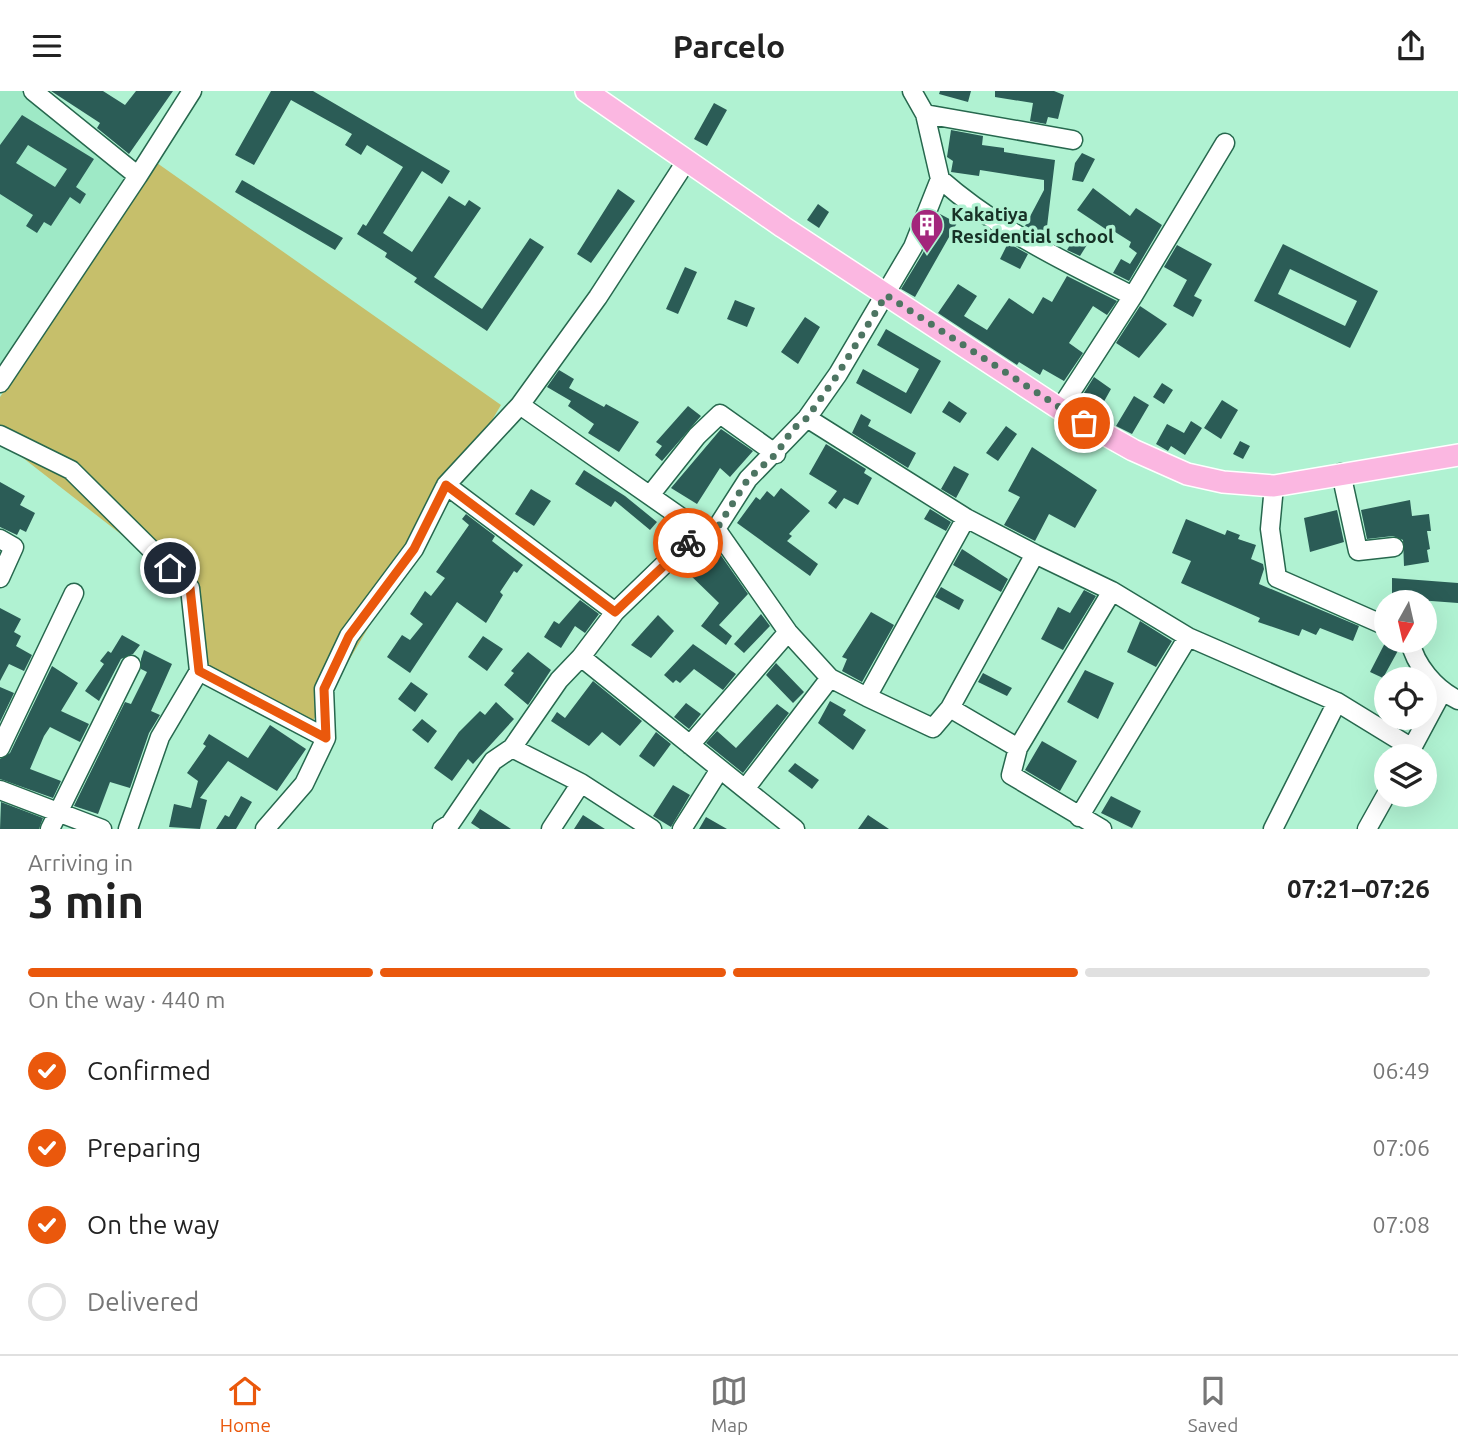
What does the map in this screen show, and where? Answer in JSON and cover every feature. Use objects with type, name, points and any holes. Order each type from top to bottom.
[{"type":"main road","points":[[586,91],[886,295],[1060,409],[1132,450],[1187,474],[1223,482],[1274,486],[1458,455]]},
{"type":"street","points":[[33,91],[52,97],[138,176]]},
{"type":"street","points":[[0,383],[192,91]]},
{"type":"street","points":[[442,829],[450,824],[493,761],[512,748],[559,680],[581,657],[615,612],[709,531],[748,479],[776,454],[793,429],[807,418],[838,374],[913,247],[940,179],[925,114],[912,91]]},
{"type":"street","points":[[925,114],[1073,140]]},
{"type":"street","points":[[1060,409],[1133,296],[1225,143]]},
{"type":"street","points":[[265,829],[304,784],[326,738],[324,689],[349,636],[414,549],[446,485],[520,405],[598,297],[687,160]]},
{"type":"street","points":[[940,179],[973,208],[1026,242],[1133,296]]},
{"type":"street","points":[[520,405],[709,531],[788,632],[830,678],[933,727],[950,708],[1035,554]]},
{"type":"street","points":[[651,494],[697,436],[720,414],[776,454]]},
{"type":"street","points":[[807,418],[966,518],[1112,591],[1188,637],[1337,702],[1398,744]]},
{"type":"street","points":[[0,435],[71,470],[190,588],[199,671],[160,737],[128,829]]},
{"type":"street","points":[[1458,455],[1458,467]]},
{"type":"street","points":[[1341,473],[1358,551],[1394,547]]},
{"type":"street","points":[[446,485],[615,612]]},
{"type":"street","points":[[1274,486],[1270,529],[1277,578],[1374,621]]},
{"type":"street","points":[[867,697],[966,518]]},
{"type":"street","points":[[0,539],[14,547],[0,578]]},
{"type":"street","points":[[1102,829],[1011,775],[1018,748],[1112,591]]},
{"type":"street","points":[[0,748],[74,593]]},
{"type":"street","points":[[690,745],[788,632]]},
{"type":"street","points":[[1079,817],[1188,637]]},
{"type":"street","points":[[1415,653],[1418,662],[1450,696],[1416,744]]},
{"type":"street","points":[[581,657],[795,829]]},
{"type":"street","points":[[54,821],[131,665]]},
{"type":"street","points":[[199,671],[326,738]]},
{"type":"street","points":[[745,789],[830,678]]},
{"type":"street","points":[[1273,829],[1337,702]]},
{"type":"street","points":[[950,708],[1018,748]]},
{"type":"street","points":[[512,748],[581,783],[652,829]]},
{"type":"street","points":[[682,829],[720,769]]},
{"type":"street","points":[[551,829],[581,783]]},
{"type":"street","points":[[0,790],[54,821],[102,829]]},
{"type":"street","points":[[1367,829],[1379,807]]},
{"type":"shaded area","points":[[0,91],[46,91],[142,168],[0,374]]},
{"type":"shaded area","points":[[157,163],[501,405],[308,729],[199,671],[190,588],[0,440],[0,397]]},
{"type":"building","points":[[51,91],[103,91],[125,105],[136,91],[173,91],[129,154],[97,128],[100,123]]},
{"type":"building","points":[[271,91],[313,91],[450,171],[442,184],[422,171],[383,233],[412,252],[449,196],[465,206],[469,200],[481,208],[434,277],[482,309],[530,238],[544,247],[487,331],[414,282],[417,278],[385,257],[387,253],[357,234],[363,224],[366,226],[403,167],[367,145],[361,155],[345,145],[352,134],[291,100],[254,165],[235,155]]},
{"type":"building","points":[[940,91],[971,91],[968,102],[939,94]]},
{"type":"building","points":[[995,91],[1054,91],[1064,95],[1058,119],[1048,117],[1046,124],[1030,121],[1033,103],[995,97]]},
{"type":"building","points":[[714,103],[727,110],[707,146],[694,139]]},
{"type":"building","points":[[22,115],[94,159],[76,187],[86,194],[80,204],[70,197],[51,226],[44,222],[37,233],[26,226],[33,215],[0,194],[0,145]],"holes":[[[28,145],[67,169],[55,187],[16,163]]]},
{"type":"building","points":[[951,130],[983,136],[982,145],[1004,148],[1004,152],[1055,160],[1046,235],[1025,226],[1044,190],[1044,180],[980,170],[979,176],[951,172],[953,161],[947,157]]},
{"type":"building","points":[[1082,153],[1095,159],[1083,182],[1072,180],[1075,163]]},
{"type":"building","points":[[242,180],[343,238],[335,250],[235,192]]},
{"type":"building","points":[[1093,188],[1130,216],[1136,208],[1162,225],[1129,281],[1113,273],[1121,259],[1130,264],[1137,253],[1129,247],[1131,242],[1112,230],[1110,232],[1077,210]]},
{"type":"building","points":[[618,189],[635,201],[591,263],[577,254]]},
{"type":"building","points":[[818,204],[829,212],[819,228],[807,220]]},
{"type":"building","name":"Kakatiya Residential school","points":[[940,214],[957,223],[915,297],[901,289],[923,253]]},
{"type":"building","points":[[1077,233],[1090,240],[1080,256],[1067,250]]},
{"type":"building","points":[[1008,243],[1028,254],[1020,269],[1000,259]]},
{"type":"building","points":[[1283,244],[1378,291],[1350,348],[1254,301]],"holes":[[[1290,269],[1357,301],[1345,326],[1278,294]]]},
{"type":"building","points":[[1177,245],[1212,264],[1194,296],[1202,300],[1193,317],[1173,306],[1187,280],[1164,267]]},
{"type":"building","points":[[685,267],[697,272],[678,314],[666,309]]},
{"type":"building","points":[[1067,276],[1117,301],[1107,315],[1093,306],[1069,343],[1083,353],[1064,381],[1043,369],[1040,375],[1019,362],[1017,365],[938,313],[958,284],[977,296],[964,316],[987,330],[1009,298],[1033,314],[1043,297],[1052,302]]},
{"type":"building","points":[[735,300],[755,308],[747,327],[727,319]]},
{"type":"building","points":[[1140,306],[1167,324],[1139,358],[1116,343]]},
{"type":"building","points":[[805,317],[820,327],[798,364],[781,352]]},
{"type":"building","points":[[886,329],[941,361],[911,414],[856,383],[863,369],[906,393],[919,369],[877,345]]},
{"type":"building","points":[[559,370],[574,379],[569,388],[639,422],[619,452],[588,433],[594,424],[568,406],[571,401],[547,387]]},
{"type":"building","points":[[1094,377],[1111,389],[1097,414],[1077,404]]},
{"type":"building","points":[[1162,383],[1173,390],[1164,404],[1153,397]]},
{"type":"building","points":[[1134,396],[1149,405],[1132,434],[1116,426]]},
{"type":"building","points":[[1222,400],[1238,410],[1221,439],[1204,428]]},
{"type":"building","points":[[949,401],[967,413],[960,423],[942,412]]},
{"type":"building","points":[[688,406],[701,416],[662,461],[655,455],[662,446],[656,442]]},
{"type":"building","points":[[861,414],[871,420],[868,426],[916,453],[908,468],[852,433]]},
{"type":"building","points":[[1191,421],[1202,428],[1185,455],[1171,446],[1168,451],[1156,444],[1167,424],[1184,433]]},
{"type":"building","points":[[1006,426],[1017,434],[998,461],[986,453]]},
{"type":"building","points":[[721,429],[753,451],[730,477],[720,468],[697,504],[671,488]]},
{"type":"building","points":[[1240,441],[1250,446],[1243,459],[1233,454]]},
{"type":"building","points":[[826,444],[866,469],[864,473],[872,478],[858,505],[844,498],[836,509],[828,503],[837,491],[809,474]]},
{"type":"building","points":[[1032,447],[1097,490],[1075,528],[1049,514],[1035,541],[1004,525],[1020,497],[1008,491]]},
{"type":"building","points":[[954,466],[969,474],[956,498],[941,489]]},
{"type":"building","points":[[584,470],[625,496],[657,522],[650,530],[615,501],[611,507],[575,484]]},
{"type":"building","points":[[0,482],[25,496],[20,505],[35,513],[26,532],[20,529],[17,535],[0,527]]},
{"type":"building","points":[[781,488],[810,511],[789,534],[792,536],[787,541],[818,564],[810,576],[737,523],[756,497],[760,500],[767,491],[774,497]]},
{"type":"building","points":[[531,489],[551,501],[534,526],[515,514]]},
{"type":"building","points":[[1410,500],[1412,516],[1429,514],[1429,562],[1404,566],[1403,540],[1393,536],[1367,539],[1361,510]]},
{"type":"building","points":[[930,509],[951,522],[946,531],[924,519]]},
{"type":"building","points":[[1337,510],[1344,542],[1310,552],[1304,518]]},
{"type":"building","points":[[466,514],[495,536],[492,541],[523,565],[517,573],[514,571],[500,592],[503,595],[486,623],[457,602],[410,673],[387,657],[402,635],[410,640],[423,624],[410,614],[425,591],[431,596],[445,578],[436,572],[469,525],[462,519]]},
{"type":"building","points":[[1186,519],[1225,535],[1227,530],[1240,535],[1238,539],[1256,545],[1251,559],[1263,564],[1264,569],[1259,584],[1359,626],[1353,641],[1320,628],[1316,635],[1302,629],[1299,636],[1258,622],[1260,618],[1181,583],[1191,561],[1172,553]]},
{"type":"building","points":[[713,544],[748,594],[719,625],[732,636],[726,645],[701,626],[719,603],[686,571],[700,551],[704,554]]},
{"type":"building","points":[[962,549],[1008,579],[1001,592],[953,565]]},
{"type":"building","points":[[1392,578],[1458,583],[1458,603],[1437,601],[1437,590],[1392,590]]},
{"type":"building","points":[[941,587],[964,600],[959,610],[935,597]]},
{"type":"building","points":[[1084,590],[1096,596],[1063,650],[1041,639],[1058,607],[1070,613]]},
{"type":"building","points":[[580,600],[599,614],[585,633],[575,626],[561,648],[544,637],[554,621],[559,624]]},
{"type":"building","points":[[0,608],[21,619],[14,632],[21,636],[16,646],[32,655],[24,671],[9,664],[0,681]]},
{"type":"building","points":[[871,612],[894,625],[862,682],[842,671],[847,659],[842,657]]},
{"type":"building","points":[[761,614],[770,626],[744,653],[734,644]]},
{"type":"building","points":[[658,615],[674,631],[651,658],[631,645]]},
{"type":"building","points":[[1140,621],[1172,641],[1156,667],[1127,652]]},
{"type":"building","points":[[122,635],[140,645],[133,654],[121,659],[99,701],[85,691],[104,664],[100,661],[108,651],[111,653]]},
{"type":"building","points":[[483,636],[503,649],[487,671],[468,657]]},
{"type":"building","points":[[693,644],[736,674],[723,690],[694,669],[680,683],[676,680],[673,683],[664,675]]},
{"type":"building","points":[[144,650],[172,664],[151,711],[160,715],[149,733],[130,788],[110,782],[98,814],[74,806],[125,702],[131,704],[147,672],[141,669]]},
{"type":"building","points":[[528,652],[551,670],[528,705],[504,685],[514,673],[511,671]]},
{"type":"building","points":[[1380,653],[1397,653],[1389,667],[1374,667],[1374,674],[1370,672]]},
{"type":"building","points":[[776,663],[804,692],[793,703],[766,675]]},
{"type":"building","points":[[52,666],[78,683],[61,711],[89,724],[80,742],[50,727],[44,736],[30,769],[61,781],[53,798],[0,779],[0,759],[10,753]]},
{"type":"building","points":[[1085,670],[1114,683],[1098,719],[1067,702]]},
{"type":"building","points":[[983,673],[1012,688],[1007,696],[978,682]]},
{"type":"building","points":[[593,681],[642,721],[620,746],[602,732],[589,746],[551,721],[557,712],[565,718]]},
{"type":"building","points":[[411,682],[428,694],[415,712],[398,699]]},
{"type":"building","points":[[0,687],[14,693],[0,722]]},
{"type":"building","points":[[830,701],[846,710],[843,715],[866,730],[853,750],[818,723]]},
{"type":"building","points":[[496,702],[514,719],[473,764],[468,759],[452,781],[434,768],[459,732],[480,711],[485,715]]},
{"type":"building","points":[[686,703],[701,714],[689,729],[674,717]]},
{"type":"building","points":[[777,704],[789,713],[743,773],[706,743],[717,731],[736,748]]},
{"type":"building","points":[[422,719],[437,731],[428,743],[412,730]]},
{"type":"building","points":[[270,725],[306,749],[277,791],[228,761],[200,798],[207,800],[200,829],[169,827],[174,804],[191,808],[198,781],[187,773],[206,746],[203,744],[209,734],[248,758]]},
{"type":"building","points":[[656,732],[671,744],[654,767],[639,756]]},
{"type":"building","points":[[1042,741],[1077,761],[1060,791],[1025,770]]},
{"type":"building","points":[[795,763],[819,780],[812,789],[788,771]]},
{"type":"building","points":[[673,785],[690,795],[671,827],[653,816]]},
{"type":"building","points":[[241,796],[252,802],[236,829],[216,829],[225,815],[229,817]]},
{"type":"building","points":[[1111,796],[1141,811],[1132,828],[1101,813]]},
{"type":"building","points":[[1,802],[43,818],[39,829],[0,829]]},
{"type":"building","points":[[480,809],[511,829],[480,829],[471,823]]},
{"type":"building","points":[[583,815],[605,829],[574,829]]},
{"type":"building","points":[[868,815],[889,829],[858,829]]},
{"type":"building","points":[[706,817],[727,829],[699,829]]},
{"type":"way so far","points":[[688,543],[702,532],[716,530],[748,479],[776,454],[793,429],[807,418],[838,374],[886,295],[1084,423]]},
{"type":"place","name":"Kakatiya Residential school","points":[[927,255]]},
{"type":"route","points":[[170,568],[190,588],[199,671],[326,738],[324,689],[349,636],[414,549],[446,485],[615,612],[688,543]]}]
